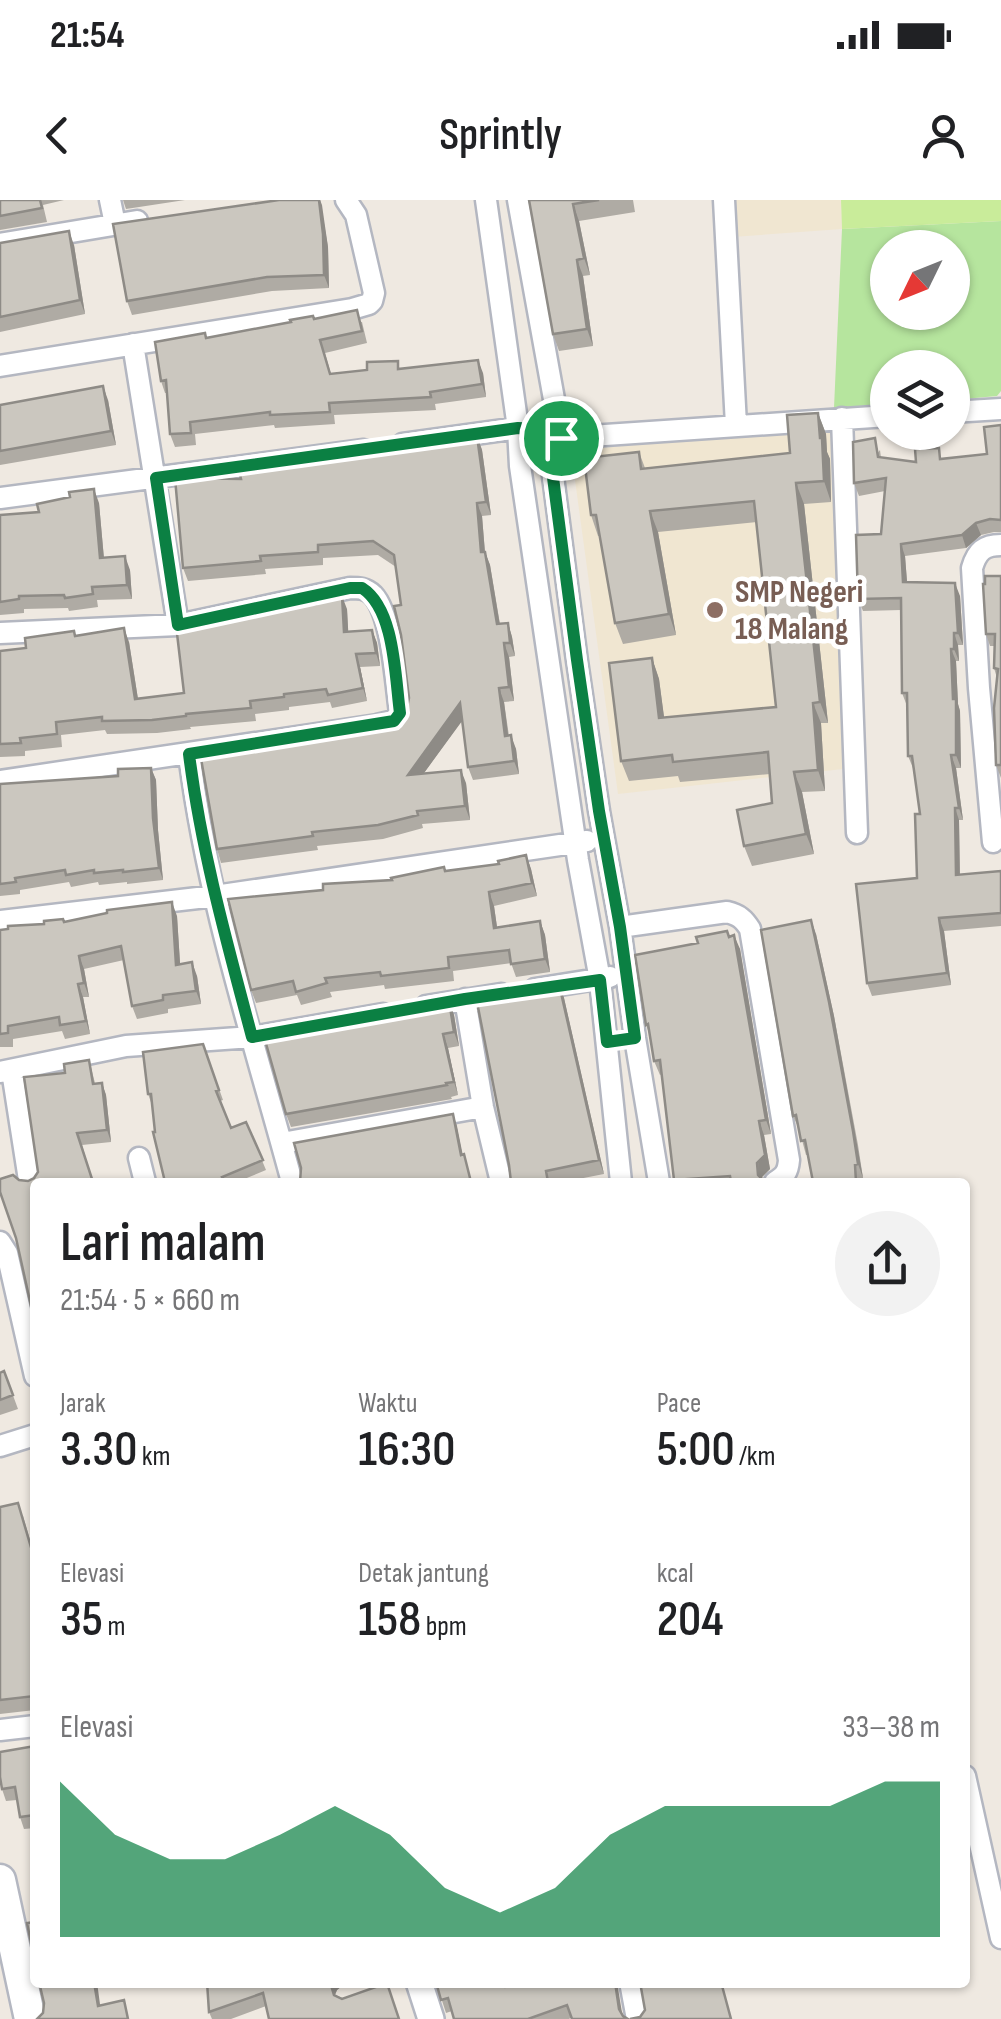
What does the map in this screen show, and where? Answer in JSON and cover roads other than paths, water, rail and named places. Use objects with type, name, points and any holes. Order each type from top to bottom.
[{"type":"main road","points":[[0,1880],[8,1964],[30,2019]]},
{"type":"street","points":[[110,200],[115,224]]},
{"type":"street","points":[[0,366],[368,304],[373,298],[373,284],[356,215],[346,200]]},
{"type":"street","points":[[486,200],[520,466],[600,980],[621,1178]]},
{"type":"street","points":[[518,200],[561,438],[552,470],[577,660],[658,1178]]},
{"type":"street","points":[[724,200],[736,425]]},
{"type":"street","points":[[0,244],[152,219]]},
{"type":"street","points":[[134,344],[178,625]]},
{"type":"street","points":[[970,411],[1001,409]]},
{"type":"street","points":[[0,498],[518,428],[537,429],[561,438],[870,417]]},
{"type":"street","points":[[842,418],[858,832]]},
{"type":"street","points":[[993,842],[972,568],[981,550],[988,545],[1001,545]]},
{"type":"street","points":[[0,634],[178,625],[362,588],[376,600],[384,616],[400,713],[394,721],[377,725],[0,781]]},
{"type":"street","points":[[189,754],[196,811],[215,896],[291,1178]]},
{"type":"street","points":[[0,921],[215,896],[604,839]]},
{"type":"street","points":[[620,927],[727,912],[738,914],[750,929],[788,1160],[783,1178]]},
{"type":"street","points":[[29,1180],[6,1071],[126,1046],[252,1037],[626,973]]},
{"type":"street","points":[[465,999],[483,1107],[500,1178]]},
{"type":"street","points":[[607,1042],[635,1038]]},
{"type":"street","points":[[282,1142],[483,1107]]},
{"type":"street","points":[[138,1158],[143,1178]]},
{"type":"street","points":[[0,1242],[7,1253],[30,1354]]},
{"type":"street","points":[[0,1446],[30,1437]]},
{"type":"street","points":[[0,1730],[30,1727]]},
{"type":"street","points":[[970,1798],[1001,1938]]},
{"type":"street","points":[[421,1988],[431,2019]]},
{"type":"street","points":[[631,1988],[637,2019]]},
{"type":"place","name":"SMP Negeri 18 Malang","points":[[715,610]]}]
